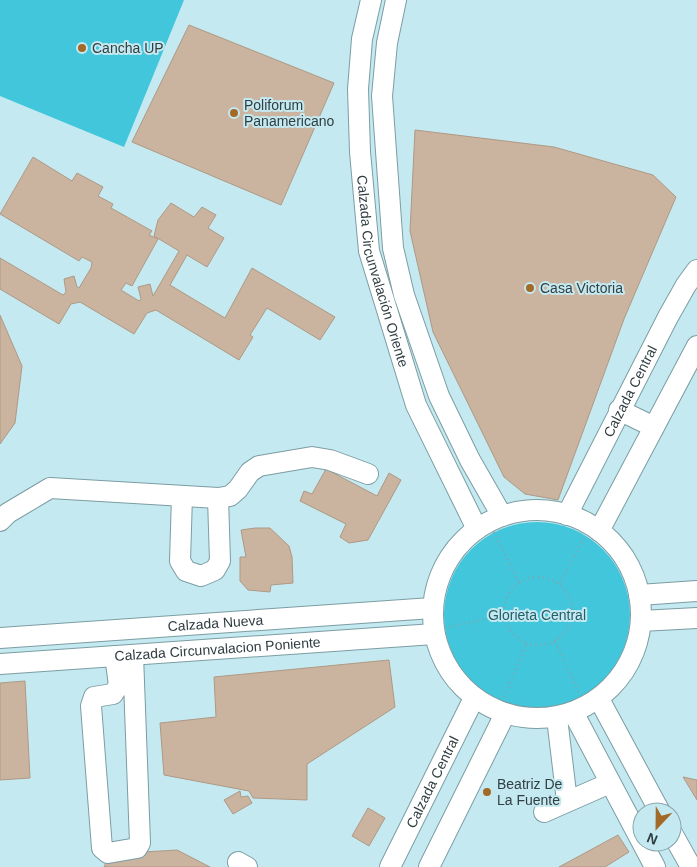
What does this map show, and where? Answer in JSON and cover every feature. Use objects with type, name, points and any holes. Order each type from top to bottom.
[{"type":"street","name":"Calzada Circunvalación Oriente","points":[[371,0],[362,39],[360,79],[360,152],[368,251],[416,405],[489,522]]},
{"type":"street","name":"Calzada Circunvalación Oriente","points":[[393,1],[386,43],[383,105],[393,248],[404,295],[439,396],[470,460],[489,522]]},
{"type":"street","points":[[360,79],[384,80]]},
{"type":"street","points":[[368,251],[393,248]]},
{"type":"street","name":"Calzada Central","points":[[567,515],[619,410],[686,285],[697,270]]},
{"type":"street","points":[[595,528],[654,427],[697,346]]},
{"type":"street","points":[[619,410],[654,427]]},
{"type":"street","points":[[0,521],[8,513],[50,488],[218,498],[230,496],[238,489],[250,472],[259,466],[312,457],[330,460],[368,474]]},
{"type":"street","points":[[182,496],[180,561],[186,571],[201,576],[215,570],[220,561],[218,498]]},
{"type":"street","points":[[524,511],[546,511],[567,515],[595,528],[618,549],[631,571],[640,595],[641,621],[632,656],[624,672],[578,709],[528,718],[502,712],[474,698],[456,680],[446,666],[434,632],[432,608],[439,577],[448,558],[461,542],[489,522],[524,511]]},
{"type":"street","points":[[640,595],[697,592]]},
{"type":"street","name":"Calzada Nueva","points":[[2,634],[432,608]]},
{"type":"street","points":[[641,621],[697,618]]},
{"type":"street","name":"Calzada Circunvalacion Poniente","points":[[0,664],[434,632]]},
{"type":"street","points":[[114,694],[119,685],[124,655]]},
{"type":"street","points":[[124,655],[135,694],[140,843],[137,848],[108,853],[102,848],[91,706],[94,697],[114,694],[135,694]]},
{"type":"street","name":"Calzada Central","points":[[390,867],[474,698]]},
{"type":"street","points":[[578,709],[610,783],[655,867]]},
{"type":"street","points":[[567,802],[578,709]]},
{"type":"street","points":[[578,709],[652,802]]},
{"type":"street","points":[[429,867],[502,712]]},
{"type":"street","points":[[544,812],[610,783]]},
{"type":"street","points":[[682,847],[690,859]]},
{"type":"path","points":[[489,522],[519,582]]},
{"type":"path","points":[[560,583],[595,528]]},
{"type":"path","points":[[532,576],[547,577],[560,583],[568,594],[573,607],[572,620],[566,632],[555,641],[541,645],[527,643],[516,637],[508,627],[504,615],[505,602],[510,591],[519,582],[532,576]]},
{"type":"path","points":[[434,632],[504,615]]},
{"type":"path","points":[[555,641],[578,709]]},
{"type":"path","points":[[502,712],[527,643]]},
{"type":"green space","name":"Cancha UP","points":[[0,0],[184,0],[124,147],[0,96]]},
{"type":"green space","name":"Glorieta Central","points":[[546,522],[573,529],[589,537],[603,549],[615,563],[623,579],[629,597],[629,633],[623,651],[615,667],[603,681],[589,693],[573,701],[555,707],[528,708],[501,701],[485,693],[459,667],[445,633],[444,606],[451,579],[459,563],[485,537],[519,523]]},
{"type":"building","name":"Poliforum Panamericano","points":[[189,25],[334,83],[281,205],[132,142]]},
{"type":"building","name":"Casa Victoria","points":[[415,130],[554,147],[653,175],[676,197],[624,319],[558,500],[525,494],[504,477],[433,332],[410,231]]},
{"type":"building","points":[[33,157],[72,181],[77,173],[103,187],[98,196],[113,204],[111,208],[152,231],[149,235],[158,239],[132,286],[126,283],[121,290],[139,301],[141,299],[138,287],[150,284],[153,296],[179,251],[154,236],[158,220],[171,203],[194,217],[202,207],[216,215],[208,228],[224,238],[207,267],[187,255],[170,285],[225,318],[252,268],[335,317],[320,340],[267,308],[250,335],[253,337],[239,360],[156,310],[147,313],[134,334],[80,302],[71,304],[59,324],[0,289],[0,258],[63,295],[66,292],[64,279],[74,276],[79,288],[91,268],[92,262],[82,257],[79,261],[0,214]]},
{"type":"building","points":[[0,315],[22,366],[15,423],[0,444]]},
{"type":"building","points":[[326,469],[377,496],[389,473],[401,480],[368,540],[349,543],[340,537],[346,524],[300,501],[304,491],[312,494]]},
{"type":"building","points":[[270,528],[289,546],[292,557],[293,583],[271,585],[270,592],[248,590],[240,581],[240,557],[246,557],[241,530]]},
{"type":"building","points":[[389,660],[395,707],[307,764],[307,800],[253,798],[249,791],[164,775],[160,723],[216,717],[214,677]]},
{"type":"building","points":[[25,681],[30,778],[0,780],[0,683]]},
{"type":"building","points":[[683,777],[697,780],[697,800]]},
{"type":"building","points":[[240,791],[241,797],[248,796],[252,803],[233,814],[224,800]]},
{"type":"building","points":[[368,808],[385,818],[369,846],[352,836]]},
{"type":"building","points":[[618,835],[629,852],[605,867],[559,867]]},
{"type":"building","points":[[177,850],[210,867],[104,867],[110,854]]},
{"type":"place","name":"Cancha UP","points":[[82,48]]},
{"type":"place","name":"Poliforum Panamericano","points":[[234,113]]},
{"type":"place","name":"Casa Victoria","points":[[530,288]]},
{"type":"place","name":"Beatriz De La Fuente","points":[[487,792]]}]
